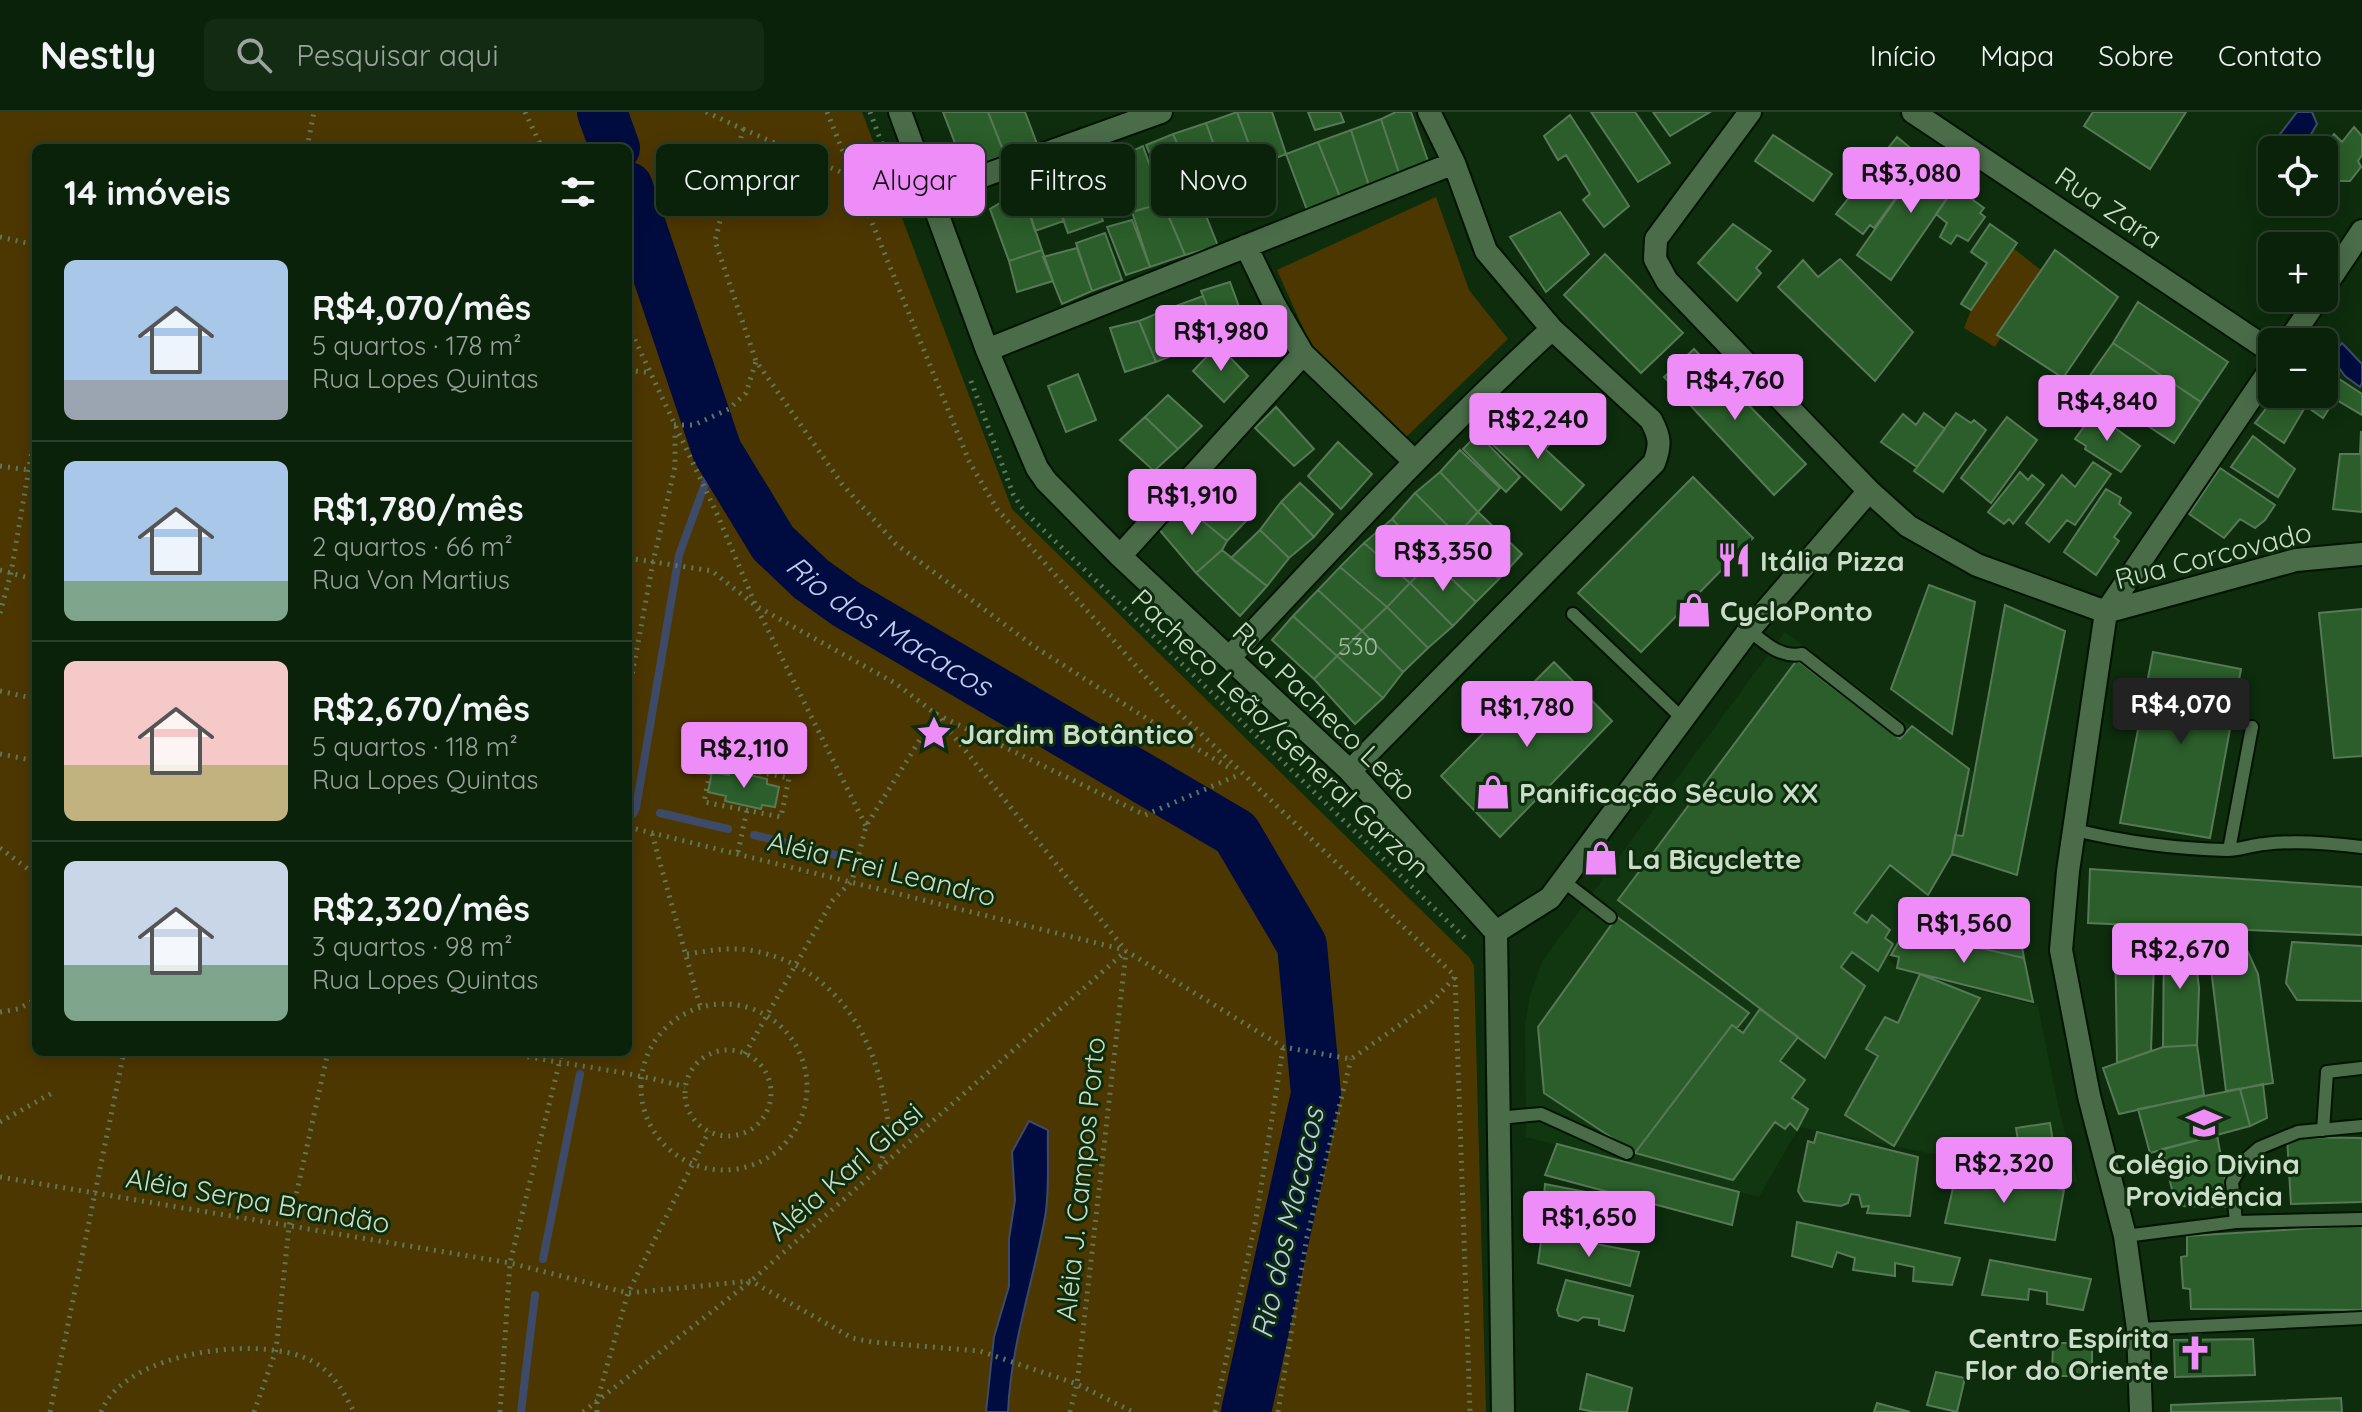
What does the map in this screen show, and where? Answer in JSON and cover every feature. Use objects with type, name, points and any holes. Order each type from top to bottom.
[{"type":"street","name":"Rua Pacheco Leão","points":[[900,112],[912,144]]},
{"type":"street","points":[[985,175],[1161,112]]},
{"type":"street","points":[[1350,771],[1654,463],[1660,448],[1660,436],[1651,420],[1552,329],[1486,251],[1454,163],[1429,112]]},
{"type":"street","name":"Rua Corcovado","points":[[1750,112],[1656,239],[1655,259],[1667,281],[1869,491],[1908,526],[1977,565],[2106,612],[2296,560],[2362,554]]},
{"type":"street","name":"Rua Zara","points":[[1913,112],[2258,343]]},
{"type":"street","points":[[987,350],[1454,163]]},
{"type":"street","name":"Rua Pacheco Leão","points":[[938,216],[987,350],[1037,468],[1046,481],[1120,556],[1350,771],[1496,932]]},
{"type":"street","points":[[2338,267],[2362,231]]},
{"type":"street","points":[[1246,246],[1303,354],[1414,461]]},
{"type":"street","points":[[1229,658],[1414,461],[1476,398],[1552,329]]},
{"type":"street","points":[[1120,556],[1303,354]]},
{"type":"street","points":[[2141,1412],[2138,1329],[2125,1236],[2089,1096],[2061,950],[2068,871],[2106,612],[2258,388]]},
{"type":"street","points":[[1503,1412],[1496,932],[1550,898],[1749,630],[1869,491]]},
{"type":"lane","points":[[1573,614],[1683,719]]},
{"type":"lane","points":[[1749,630],[1772,648],[1790,656],[1802,654],[1898,729]]},
{"type":"lane","points":[[2229,850],[2252,727]]},
{"type":"lane","points":[[2075,830],[2131,843],[2229,850],[2265,844],[2332,843],[2362,847]]},
{"type":"lane","points":[[1562,880],[1610,917]]},
{"type":"lane","points":[[2323,1130],[2327,1072],[2362,1068]]},
{"type":"lane","points":[[1498,1118],[1541,1114],[1627,1153]]},
{"type":"lane","points":[[2236,1222],[2232,1182],[2245,1160],[2259,1148],[2298,1132],[2362,1126]]},
{"type":"lane","points":[[2125,1236],[2236,1222],[2362,1219]]},
{"type":"lane","points":[[2138,1329],[2362,1318]]},
{"type":"path","points":[[308,144],[314,112]]},
{"type":"path","points":[[525,112],[540,144]]},
{"type":"path","points":[[706,112],[844,174]]},
{"type":"path","points":[[827,112],[844,154]]},
{"type":"path","points":[[870,112],[882,144]]},
{"type":"path","points":[[743,129],[715,241],[756,361],[842,484],[896,544],[1035,647],[1160,727],[1241,774]]},
{"type":"path","points":[[869,216],[969,461],[997,509],[1168,702],[1455,976],[1470,1412]]},
{"type":"path","points":[[0,237],[32,244]]},
{"type":"path","points":[[632,333],[717,514],[756,606],[866,826]]},
{"type":"path","points":[[674,425],[694,425],[729,409],[746,393],[756,361]]},
{"type":"path","points":[[632,371],[651,373]]},
{"type":"path","name":"Pacheco Leão/General Garzon","points":[[969,377],[1013,494],[1024,511],[1467,941]]},
{"type":"path","points":[[632,675],[675,467],[674,425]]},
{"type":"path","points":[[0,613],[11,573],[32,448]]},
{"type":"path","points":[[0,466],[32,470]]},
{"type":"path","points":[[632,559],[712,571],[756,606],[895,683],[936,714],[1145,815],[1241,774]]},
{"type":"path","points":[[0,570],[32,579]]},
{"type":"path","points":[[0,691],[32,698]]},
{"type":"path","points":[[745,1054],[832,901],[852,881],[866,826],[936,714]]},
{"type":"path","points":[[936,714],[1126,951],[1283,1047],[1351,1059]]},
{"type":"path","points":[[0,754],[32,760]]},
{"type":"path","points":[[712,763],[789,778],[781,817],[747,810],[704,802],[712,763]]},
{"type":"path","points":[[738,852],[747,810]]},
{"type":"path","name":"Aléia Frei Leandro","points":[[632,828],[1126,951]]},
{"type":"path","points":[[652,833],[700,1006]]},
{"type":"path","points":[[0,848],[32,872]]},
{"type":"path","points":[[687,954],[727,948],[749,950],[797,965],[817,977],[851,1012],[878,1066],[888,1131],[879,1167]]},
{"type":"path","name":"Aléia Karl Glasi","points":[[583,1412],[751,1281],[1126,951]]},
{"type":"path","name":"Aléia J. Campos Porto","points":[[1070,1412],[1077,1384],[1126,951]]},
{"type":"path","points":[[1278,1412],[1307,1237],[1351,1059],[1431,1003],[1455,976]]},
{"type":"path","points":[[0,1012],[18,1009],[32,1001]]},
{"type":"path","points":[[735,1004],[769,1016],[787,1033],[804,1065],[806,1102],[798,1125],[784,1145],[764,1160],[741,1169],[717,1170],[693,1165],[675,1155],[659,1140],[641,1102],[641,1075],[652,1042],[681,1014],[700,1006],[735,1004]]},
{"type":"path","points":[[1215,1412],[1256,1219],[1283,1047]]},
{"type":"path","points":[[733,1050],[745,1054],[766,1073],[770,1100],[757,1125],[732,1136],[718,1135],[696,1122],[689,1112],[685,1087],[689,1075],[707,1056],[719,1051],[733,1050]]},
{"type":"path","points":[[50,1412],[123,1056]]},
{"type":"path","points":[[254,1412],[276,1350],[289,1227],[327,1056]]},
{"type":"path","points":[[523,1056],[641,1075],[685,1087]]},
{"type":"path","points":[[500,1412],[510,1263],[561,1056]]},
{"type":"path","points":[[0,1122],[54,1092]]},
{"type":"path","points":[[597,1412],[597,1401],[628,1293],[709,1131]]},
{"type":"path","name":"Aléia Serpa Brandão","points":[[0,1177],[510,1263],[628,1293],[751,1281]]},
{"type":"path","points":[[751,1281],[852,1338],[980,1351],[1077,1384],[1133,1412]]},
{"type":"path","points":[[101,1412],[124,1383],[151,1368],[186,1354],[226,1348],[276,1350],[309,1360],[339,1383],[354,1412]]},
{"type":"shaded area","name":"Jardim Botântico","points":[[0,112],[862,112],[874,144],[844,144],[844,216],[901,216],[1012,509],[1469,957],[1474,966],[1486,1412],[0,1412]]},
{"type":"shaded area","points":[[2297,112],[2312,112],[2317,124],[2310,136],[2279,136]]},
{"type":"shaded area","points":[[1436,197],[1469,290],[1508,339],[1404,439],[1312,348],[1277,270]]},
{"type":"shaded area","points":[[2013,248],[2042,271],[1995,347],[1964,328],[1971,310]]},
{"type":"shaded area","points":[[2342,343],[2362,364],[2360,387],[2338,366],[2338,348]]},
{"type":"shaded area","points":[[1785,632],[1975,773],[1963,836],[1955,835],[1937,880],[1888,959],[1897,968],[2038,1006],[2078,1183],[1799,1127],[1759,1197],[1526,1137],[1525,1023],[1531,992],[1543,960]]},
{"type":"shaded area","points":[[1029,1121],[1048,1130],[1045,1217],[1018,1338],[1008,1412],[986,1412],[994,1337],[1009,1286],[1009,1239],[1015,1200],[1012,1152]]},
{"type":"building","points":[[943,112],[988,112],[1001,145],[1001,156],[985,162],[985,144],[955,144]]},
{"type":"building","points":[[988,112],[1025,112],[1037,144],[1001,145]]},
{"type":"building","points":[[1237,112],[1272,112],[1286,154],[1276,158],[1276,144],[1249,144]]},
{"type":"building","points":[[1237,112],[1249,144],[1214,144],[1206,123]]},
{"type":"building","points":[[1308,112],[1340,112],[1344,122],[1315,130]]},
{"type":"building","points":[[1396,112],[1411,112],[1429,164],[1400,176],[1381,119]]},
{"type":"building","points":[[1591,112],[1635,112],[1670,163],[1638,182]]},
{"type":"building","points":[[1653,112],[1710,112],[1670,136]]},
{"type":"building","points":[[2093,112],[2186,112],[2150,169],[2084,126]]},
{"type":"building","points":[[1570,115],[1629,206],[1604,227],[1583,200],[1590,194],[1566,155],[1558,160],[1544,136]]},
{"type":"building","points":[[1381,119],[1400,176],[1369,186],[1351,130]]},
{"type":"building","points":[[1206,123],[1214,144],[1177,144],[1173,134]]},
{"type":"building","points":[[2354,127],[2362,136],[2362,155],[2358,161],[2361,167],[2350,181],[2338,181],[2338,138],[2342,142]]},
{"type":"building","points":[[1351,130],[1369,186],[1340,197],[1318,142]]},
{"type":"building","points":[[1173,134],[1177,144],[1151,144],[1151,156],[1146,145]]},
{"type":"building","points":[[1773,135],[1832,174],[1813,201],[1755,161]]},
{"type":"building","points":[[1897,137],[1919,155],[1895,189],[1900,192],[1874,228],[1870,225],[1863,234],[1836,214]]},
{"type":"building","points":[[1318,142],[1340,197],[1307,210],[1286,154]]},
{"type":"building","points":[[1143,146],[1151,169],[1151,206],[1135,211],[1135,150]]},
{"type":"building","points":[[1931,149],[1964,174],[1891,280],[1857,255]]},
{"type":"building","points":[[1959,190],[1984,208],[1980,213],[1985,217],[1968,241],[1957,235],[1951,244],[1940,237],[1947,223],[1936,214],[1951,192],[1955,195]]},
{"type":"building","points":[[1001,202],[1001,216],[1031,216],[1042,250],[1009,261],[990,209]]},
{"type":"building","points":[[1151,206],[1151,216],[1168,216],[1185,255],[1150,267],[1133,216],[1135,211]]},
{"type":"building","points":[[1560,212],[1589,254],[1546,292],[1510,237]]},
{"type":"building","points":[[1030,216],[1062,216],[1064,221],[1035,231]]},
{"type":"building","points":[[1062,216],[1101,216],[1103,221],[1068,233]]},
{"type":"building","points":[[1168,216],[1206,216],[1218,246],[1185,255]]},
{"type":"building","points":[[1132,220],[1150,267],[1126,275],[1107,227]]},
{"type":"building","points":[[1733,224],[1771,251],[1756,268],[1761,273],[1737,301],[1698,263]]},
{"type":"building","points":[[1990,224],[2017,243],[1971,310],[1961,304],[1987,263],[1971,252]]},
{"type":"building","points":[[1105,233],[1122,280],[1092,291],[1076,243]]},
{"type":"building","points":[[1077,248],[1092,291],[1062,304],[1043,257]]},
{"type":"building","points":[[1042,250],[1053,281],[1017,292],[1009,261]]},
{"type":"building","points":[[2055,250],[2118,297],[2063,378],[1997,335]]},
{"type":"building","points":[[1605,254],[1683,333],[1641,373],[1564,295]]},
{"type":"building","points":[[1840,259],[1913,332],[1875,381],[1778,287],[1803,260],[1818,277]]},
{"type":"building","points":[[1230,282],[1246,326],[1231,331],[1227,325],[1216,329],[1201,291]]},
{"type":"building","points":[[1203,296],[1219,338],[1188,355],[1170,308]]},
{"type":"building","points":[[2138,302],[2228,362],[2201,402],[2113,343]]},
{"type":"building","points":[[1170,308],[1186,350],[1156,362],[1139,321]]},
{"type":"building","points":[[1139,321],[1156,362],[1125,372],[1110,328]]},
{"type":"building","points":[[2113,343],[2201,402],[2174,443],[2084,384]]},
{"type":"building","points":[[1218,345],[1248,376],[1224,402],[1193,371]]},
{"type":"building","points":[[1694,349],[1806,464],[1774,495],[1664,377]]},
{"type":"building","points":[[1078,374],[1096,420],[1066,432],[1048,386]]},
{"type":"building","points":[[2338,378],[2362,394],[2362,415],[2338,401]]},
{"type":"building","points":[[1168,395],[1202,426],[1178,449],[1145,417]]},
{"type":"building","points":[[1276,407],[1314,449],[1294,466],[1255,428]]},
{"type":"building","points":[[2266,408],[2304,409],[2284,443],[2255,423]]},
{"type":"building","points":[[2309,408],[2329,408],[2323,418]]},
{"type":"building","points":[[1523,413],[1552,442],[1545,449],[1584,485],[1561,510],[1493,445]]},
{"type":"building","points":[[1924,413],[1945,429],[1917,467],[1881,442],[1903,414],[1916,425]]},
{"type":"building","points":[[1956,413],[1971,423],[1974,420],[1986,430],[1943,492],[1914,471]]},
{"type":"building","points":[[2094,413],[2140,446],[2121,472],[2075,439]]},
{"type":"building","points":[[1145,417],[1178,449],[1154,471],[1120,440]]},
{"type":"building","points":[[2007,417],[2037,440],[1991,503],[1961,478]]},
{"type":"building","points":[[2361,431],[2362,512],[2333,509],[2340,454],[2360,454]]},
{"type":"building","points":[[1478,434],[1520,477],[1506,492],[1463,449]]},
{"type":"building","points":[[2253,436],[2295,469],[2278,497],[2231,467]]},
{"type":"building","points":[[1338,442],[1372,474],[1341,509],[1308,476]]},
{"type":"building","points":[[1460,450],[1500,488],[1478,512],[1440,472]]},
{"type":"building","points":[[2093,462],[2111,474],[2075,525],[2067,520],[2049,542],[2026,523],[2062,475],[2075,487]]},
{"type":"building","points":[[2220,468],[2275,505],[2255,528],[2240,519],[2224,538],[2189,514]]},
{"type":"building","points":[[1440,472],[1478,512],[1457,535],[1415,493]]},
{"type":"building","points":[[2020,472],[2028,480],[2032,475],[2044,485],[2013,524],[2009,519],[2004,524],[1988,512]]},
{"type":"building","points":[[1206,476],[1249,518],[1227,541],[1181,503]]},
{"type":"building","points":[[1693,477],[1753,538],[1641,652],[1578,593]]},
{"type":"building","points":[[1300,483],[1333,514],[1314,537],[1281,502]]},
{"type":"building","points":[[2106,489],[2121,498],[2119,504],[2131,513],[2114,537],[2119,541],[2096,575],[2064,552]]},
{"type":"building","points":[[1415,493],[1457,535],[1432,560],[1392,519]]},
{"type":"building","points":[[1281,502],[1314,537],[1289,558],[1260,530]]},
{"type":"building","points":[[1181,503],[1227,541],[1222,550],[1196,573],[1157,527]]},
{"type":"building","points":[[1478,512],[1522,554],[1499,579],[1457,535]]},
{"type":"building","points":[[1392,519],[1432,560],[1410,583],[1364,543]]},
{"type":"building","points":[[1260,530],[1289,558],[1267,586],[1231,558]]},
{"type":"building","points":[[1457,535],[1499,579],[1476,602],[1432,560]]},
{"type":"building","points":[[1364,543],[1410,583],[1387,607],[1340,567]]},
{"type":"building","points":[[1222,550],[1267,586],[1240,616],[1196,573]]},
{"type":"building","points":[[1432,560],[1476,602],[1453,626],[1410,583]]},
{"type":"building","points":[[1340,567],[1387,607],[1362,631],[1318,590]]},
{"type":"building","points":[[1410,583],[1453,626],[1428,648],[1387,607]]},
{"type":"building","points":[[1929,585],[1975,602],[1952,734],[1891,689]]},
{"type":"building","points":[[1318,590],[1362,631],[1337,656],[1293,616]]},
{"type":"building","points":[[2005,605],[2065,631],[2017,875],[1952,854],[1955,835],[1963,836]]},
{"type":"building","points":[[1387,607],[1428,648],[1403,672],[1362,631]]},
{"type":"building","points":[[2362,609],[2362,756],[2334,758],[2319,613]]},
{"type":"building","points":[[1293,616],[1337,656],[1314,679],[1272,640]]},
{"type":"building","points":[[1362,631],[1403,672],[1383,698],[1337,656]]},
{"type":"building","points":[[2153,652],[2241,669],[2210,838],[2120,823]]},
{"type":"building","points":[[1337,656],[1383,698],[1355,724],[1314,679]]},
{"type":"building","points":[[1797,660],[1900,739],[1912,726],[1969,769],[1952,854],[1928,895],[1890,865],[1854,913],[1867,923],[1872,915],[1890,930],[1885,938],[1893,944],[1878,971],[1852,952],[1841,967],[1865,986],[1825,1058],[1618,900]]},
{"type":"building","points":[[1554,662],[1612,721],[1500,837],[1441,776]]},
{"type":"building","points":[[730,771],[767,779],[767,784],[779,787],[775,807],[762,805],[761,809],[725,801],[726,796],[708,792],[712,772],[729,775]]},
{"type":"building","points":[[2090,869],[2362,887],[2362,935],[2088,923]]},
{"type":"building","points":[[1924,908],[2019,929],[2024,958],[1921,935]]},
{"type":"building","points":[[1617,917],[1749,1013],[1737,1028],[1732,1025],[1635,1153],[1544,1093],[1538,1027]]},
{"type":"building","points":[[2206,928],[2238,930],[2258,974],[2273,1083],[2226,1091]]},
{"type":"building","points":[[1905,931],[2024,958],[2033,1002],[1897,968],[1899,957],[1891,955]]},
{"type":"building","points":[[2164,931],[2193,935],[2199,988],[2197,1045],[2163,1047]]},
{"type":"building","points":[[2115,932],[2155,933],[2151,1051],[2117,1063]]},
{"type":"building","points":[[2292,942],[2362,946],[2362,1001],[2297,1000],[2286,983]]},
{"type":"building","points":[[1920,974],[1980,998],[1894,1146],[1845,1115],[1878,1056],[1866,1049],[1885,1017],[1898,1023]]},
{"type":"building","points":[[1760,1009],[1798,1037],[1780,1061],[1805,1080],[1792,1098],[1808,1109],[1797,1130],[1790,1123],[1785,1129],[1775,1122],[1733,1180],[1635,1153],[1732,1025],[1743,1033]]},
{"type":"building","points":[[2197,1045],[2204,1095],[2119,1114],[2103,1068],[2163,1047]]},
{"type":"building","points":[[2263,1084],[2267,1118],[2250,1126],[2240,1089]]},
{"type":"building","points":[[2240,1089],[2250,1126],[2150,1153],[2138,1109]]},
{"type":"building","points":[[2050,1123],[2055,1155],[2020,1153],[2016,1128]]},
{"type":"building","points":[[1817,1132],[1918,1157],[1910,1216],[1867,1213],[1869,1206],[1862,1207],[1859,1195],[1851,1194],[1848,1203],[1841,1206],[1804,1201],[1798,1191],[1808,1141],[1814,1143]]},
{"type":"building","points":[[2217,1135],[2230,1207],[2176,1206],[2162,1149]]},
{"type":"building","points":[[2287,1137],[2362,1138],[2362,1202],[2291,1204]]},
{"type":"building","points":[[1557,1144],[1739,1192],[1732,1225],[1545,1175]]},
{"type":"building","points":[[1958,1166],[2064,1190],[2055,1240],[1945,1223]]},
{"type":"building","points":[[1545,1184],[1632,1201],[1623,1236],[1580,1226],[1579,1236],[1542,1225]]},
{"type":"building","points":[[1797,1222],[1960,1258],[1952,1285],[1913,1281],[1914,1267],[1895,1263],[1895,1276],[1853,1270],[1855,1258],[1837,1252],[1832,1267],[1792,1256]]},
{"type":"building","points":[[2362,1225],[2362,1310],[2191,1309],[2190,1289],[2183,1288],[2181,1257],[2187,1256],[2187,1236]]},
{"type":"building","points":[[1542,1234],[1639,1252],[1630,1286],[1538,1263]]},
{"type":"building","points":[[1990,1260],[2091,1279],[2083,1310],[2047,1304],[2047,1292],[2029,1289],[2028,1300],[1982,1295]]},
{"type":"building","points":[[1566,1280],[1633,1296],[1624,1331],[1599,1325],[1599,1319],[1583,1317],[1578,1321],[1559,1316],[1557,1310]]},
{"type":"building","points":[[2253,1339],[2255,1375],[2175,1377],[2174,1340]]},
{"type":"building","points":[[2053,1343],[2092,1343],[2092,1376],[2052,1376]]},
{"type":"building","points":[[1936,1372],[1965,1378],[1957,1412],[1927,1405]]},
{"type":"building","points":[[1587,1374],[1632,1388],[1627,1412],[1580,1409]]},
{"type":"building","points":[[2341,1398],[2342,1412],[2171,1412],[2171,1405]]},
{"type":"building","points":[[1877,1403],[1910,1412],[1874,1412]]},
{"type":"waterway","name":"Rio dos Macacos","points":[[602,112],[614,144]]},
{"type":"waterway","name":"Rio dos Macacos","points":[[632,199],[717,451],[773,543],[811,579],[846,604],[1236,833],[1302,945],[1316,1094],[1246,1412]]},
{"type":"waterway","points":[[633,814],[679,555],[717,451]]},
{"type":"waterway","points":[[660,813],[728,829]]},
{"type":"waterway","points":[[754,835],[836,855]]},
{"type":"waterway","points":[[543,1259],[580,1074]]},
{"type":"waterway","points":[[521,1412],[535,1295]]},
{"type":"place","name":"Itália Pizza","points":[[1734,560]]},
{"type":"place","name":"CycloPonto","points":[[1694,610]]},
{"type":"place","name":"Jardim Botântico","points":[[934,733]]},
{"type":"place","name":"Panificação Século XX","points":[[1493,792]]},
{"type":"place","name":"La Bicyclette","points":[[1601,858]]},
{"type":"place","name":"Colégio Divina Providência","points":[[2204,1123]]},
{"type":"place","name":"Centro Espírita Flor do Oriente","points":[[2195,1353]]}]
